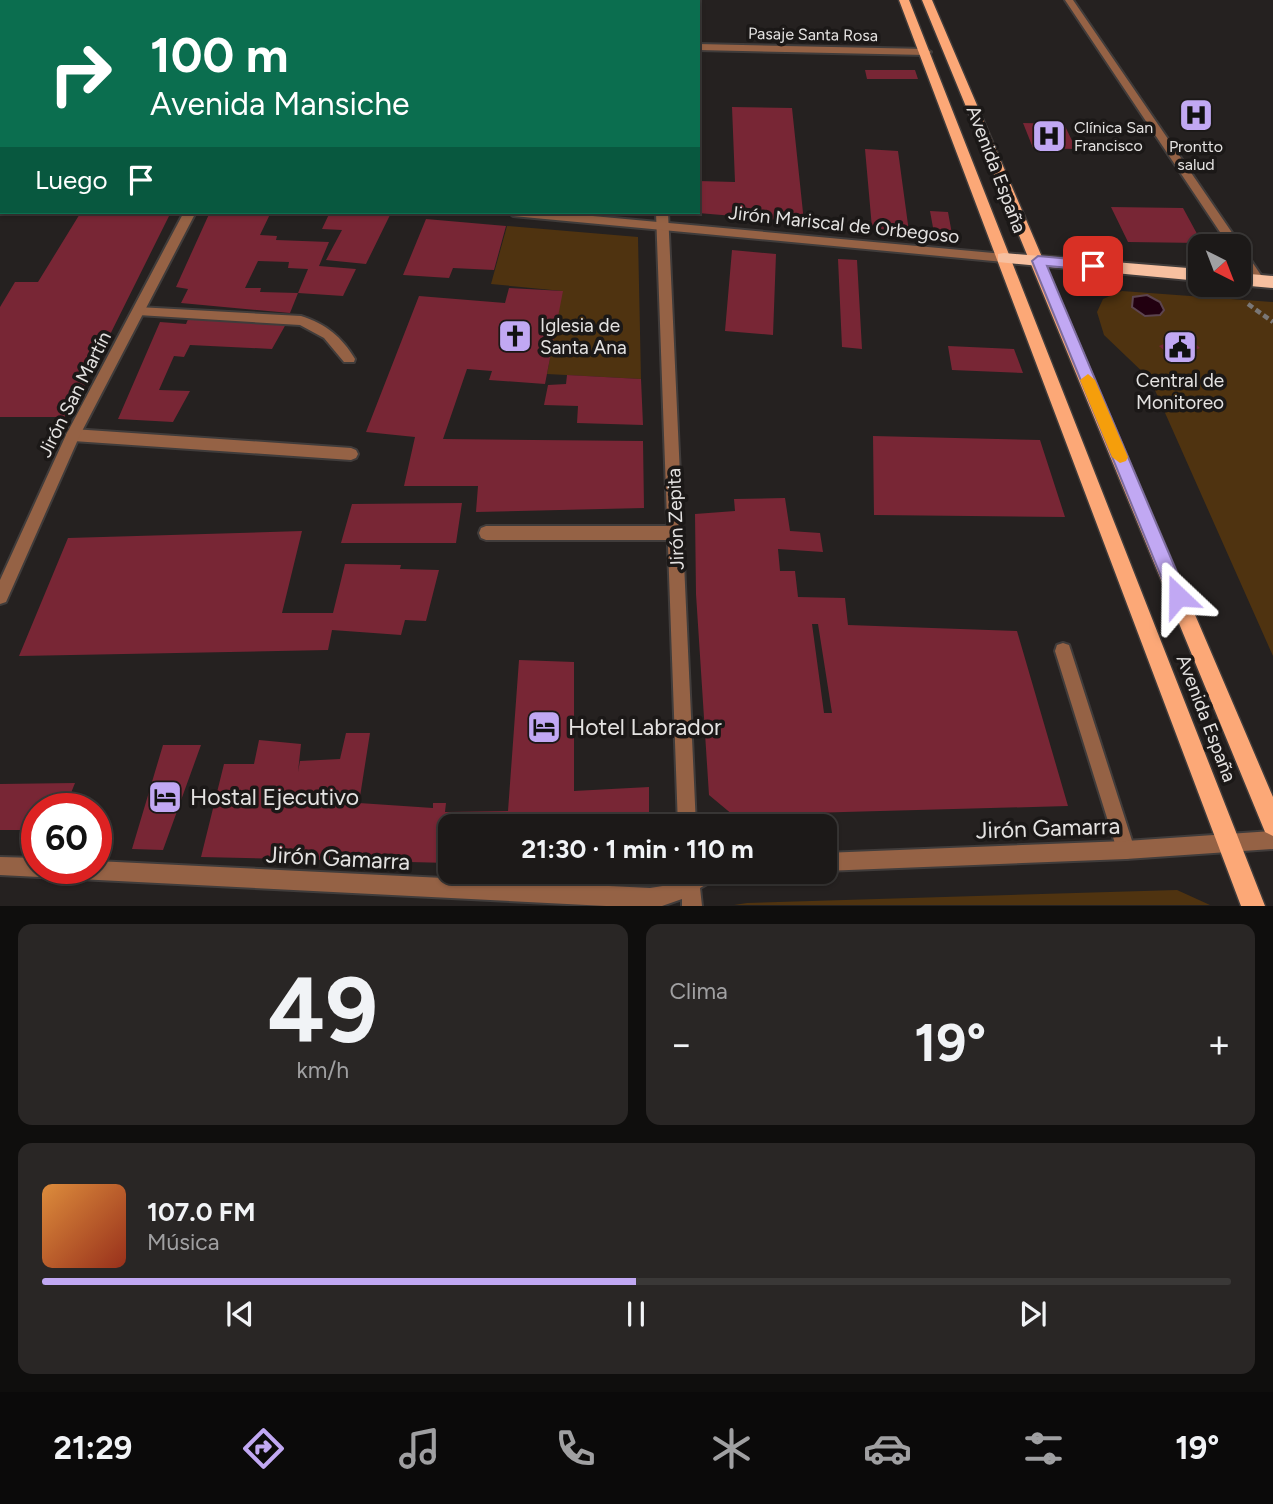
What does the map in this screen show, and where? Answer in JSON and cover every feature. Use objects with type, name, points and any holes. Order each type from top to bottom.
[{"type":"highway","points":[[1004,258],[1188,274]]},
{"type":"main road","name":"Avenida España","points":[[904,0],[1253,905]]},
{"type":"main road","name":"Avenida España","points":[[927,0],[1273,824]]},
{"type":"street","points":[[1069,0],[1228,234]]},
{"type":"street","name":"Pasaje Santa Rosa","points":[[700,47],[926,52]]},
{"type":"street","name":"Jirón San Martín","points":[[0,597],[73,435],[189,214]]},
{"type":"street","name":"Jirón Mariscal de Orbegoso","points":[[563,214],[662,218],[1004,258]]},
{"type":"street","name":"Jirón Zepita","points":[[662,218],[687,814]]},
{"type":"street","points":[[1251,264],[1266,281]]},
{"type":"street","points":[[138,311],[301,321],[321,327],[339,343],[349,359]]},
{"type":"street","points":[[73,435],[351,454]]},
{"type":"street","points":[[486,533],[676,533]]},
{"type":"street","points":[[1063,651],[1126,850]]},
{"type":"street","name":"Jirón Gamarra","points":[[837,861],[1126,850],[1273,840]]},
{"type":"street","name":"Jirón Gamarra","points":[[0,866],[21,867]]},
{"type":"street","name":"Jirón Gamarra","points":[[112,872],[650,898],[672,894],[683,884]]},
{"type":"street","points":[[690,884],[692,905]]},
{"type":"path","points":[[1248,303],[1273,323]]},
{"type":"shaded area","points":[[507,226],[638,237],[641,379],[547,374],[562,291],[491,284]]},
{"type":"shaded area","points":[[1122,291],[1188,296],[1188,298],[1273,302],[1273,656],[1150,379],[1104,335],[1097,312],[1103,299]]},
{"type":"shaded area","points":[[1147,295],[1160,302],[1164,310],[1160,315],[1145,316],[1132,307],[1133,297]]},
{"type":"shaded area","points":[[1177,890],[1210,905],[734,905],[747,903]]},
{"type":"building","points":[[865,70],[915,70],[918,79],[867,79]]},
{"type":"building","points":[[732,107],[792,108],[804,222],[700,213],[700,181],[735,182]]},
{"type":"building","name":"Clínica San Francisco","points":[[1023,123],[1064,124],[1076,149],[1033,148]]},
{"type":"building","points":[[865,149],[898,151],[909,232],[872,228]]},
{"type":"building","points":[[1111,207],[1183,208],[1197,234],[1188,234],[1188,243],[1128,242]]},
{"type":"building","points":[[930,211],[948,212],[952,234],[934,233]]},
{"type":"building","points":[[80,214],[170,214],[69,417],[0,417],[0,307],[15,282],[38,282]]},
{"type":"building","points":[[209,214],[270,214],[260,235],[277,236],[276,240],[329,242],[319,266],[356,269],[343,296],[298,293],[290,313],[181,303],[188,289],[176,287]],"holes":[[[258,261],[289,262],[288,268],[308,269],[298,293],[260,292],[261,288],[245,288]]]},
{"type":"building","points":[[329,214],[390,215],[366,264],[326,260],[342,230],[322,229]]},
{"type":"building","points":[[426,219],[506,226],[494,270],[453,268],[449,278],[403,275]]},
{"type":"building","points":[[732,250],[776,254],[773,335],[725,331]]},
{"type":"building","points":[[838,259],[857,260],[862,349],[842,347]]},
{"type":"building","points":[[509,288],[563,291],[545,384],[489,380],[492,371],[467,369],[443,439],[643,441],[644,508],[476,512],[478,486],[404,486],[415,437],[366,432],[419,296],[505,303]]},
{"type":"building","points":[[189,317],[286,324],[272,349],[190,345],[184,357],[174,356],[159,390],[190,391],[173,422],[118,419],[160,322],[186,324]]},
{"type":"building","name":"Central de Monitoreo","points":[[1186,335],[1200,348],[1173,358],[1159,346]]},
{"type":"building","points":[[948,346],[1014,349],[1023,373],[952,370]]},
{"type":"building","points":[[567,375],[641,379],[643,425],[577,423],[578,406],[544,405],[548,385],[566,384]]},
{"type":"building","points":[[873,436],[1040,440],[1065,517],[874,515]]},
{"type":"building","points":[[785,498],[790,531],[820,533],[823,552],[778,549],[780,571],[795,571],[798,597],[845,598],[848,625],[1017,631],[1068,806],[732,814],[709,795],[696,594],[695,514],[735,511],[734,499]],"holes":[[[812,624],[818,624],[832,713],[824,713]]]},
{"type":"building","points":[[462,503],[456,543],[341,543],[352,504]]},
{"type":"building","points":[[302,531],[282,613],[333,613],[345,564],[401,565],[400,569],[439,570],[426,621],[405,620],[401,635],[332,630],[328,650],[19,656],[68,538]]},
{"type":"building","points":[[519,660],[574,662],[574,791],[649,787],[649,814],[438,814],[438,863],[201,857],[224,764],[254,764],[259,740],[301,744],[298,772],[300,761],[340,759],[346,733],[370,733],[359,803],[433,808],[433,803],[446,803],[445,812],[508,811]]},
{"type":"building","name":"Hostal Ejecutivo","points":[[163,745],[201,745],[163,850],[132,849]]},
{"type":"building","points":[[75,783],[71,793],[21,793],[21,830],[0,830],[0,784]]},
{"type":"slow traffic","points":[[1088,380],[1120,457]]},
{"type":"place","name":"Prontto salud","points":[[1196,115]]},
{"type":"place","name":"Clínica San Francisco","points":[[1049,136]]},
{"type":"place","name":"Iglesia de Santa Ana","points":[[515,336]]},
{"type":"place","name":"Central de Monitoreo","points":[[1180,347]]},
{"type":"place","name":"Hotel Labrador","points":[[544,727]]},
{"type":"place","name":"Hostal Ejecutivo","points":[[165,797]]},
{"type":"route","points":[[1093,266],[1038,261],[1178,596]]}]
